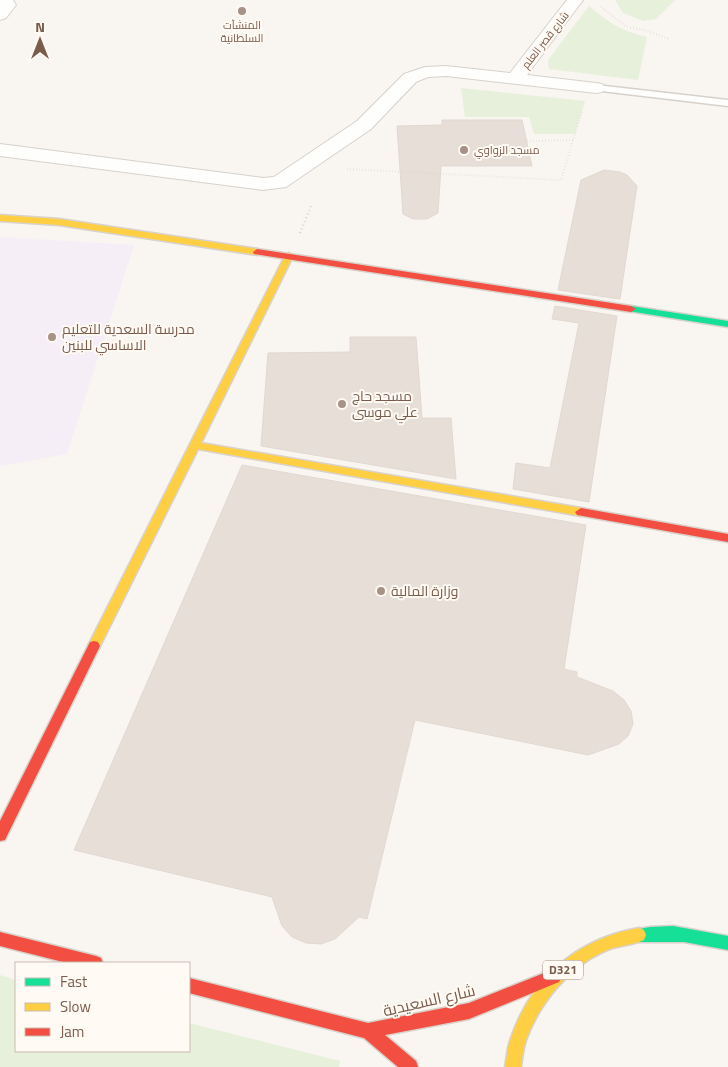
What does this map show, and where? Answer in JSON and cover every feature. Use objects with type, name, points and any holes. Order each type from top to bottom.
[{"type":"street","points":[[0,15],[8,5],[5,0]]},
{"type":"street","name":"شارع قصر العلم","points":[[515,79],[575,0]]},
{"type":"street","points":[[0,150],[263,184],[279,183],[364,125],[410,78],[425,72],[446,71],[592,88]]},
{"type":"street","points":[[0,218],[59,222],[728,324]]},
{"type":"street","points":[[0,835],[289,256]]},
{"type":"street","points":[[194,446],[728,538]]},
{"type":"street","name":"D321","points":[[513,1067],[519,1038],[534,1005],[554,977],[592,949],[627,936],[664,931],[704,935],[728,943]]},
{"type":"street","points":[[0,939],[92,962]]},
{"type":"street","name":"شارع السعيدية","points":[[190,986],[368,1031],[469,1010],[554,977]]},
{"type":"street","name":"شارع السعيدية","points":[[368,1031],[410,1067]]},
{"type":"lane","points":[[592,88],[728,103]]},
{"type":"path","points":[[600,6],[627,27],[648,31],[669,39]]},
{"type":"path","points":[[304,165],[328,168],[561,180],[592,88]]},
{"type":"path","points":[[526,141],[573,140]]},
{"type":"shaded area","name":"مدرسة السعدية للتعليم الاساسي للبنين","points":[[0,237],[134,245],[67,454],[0,466]]},
{"type":"green space","points":[[615,0],[675,0],[656,19],[643,21],[623,13]]},
{"type":"green space","points":[[589,6],[616,26],[647,37],[638,80],[549,69],[548,60]]},
{"type":"green space","points":[[461,88],[585,101],[575,134],[534,134],[529,117],[465,117]]},
{"type":"green space","points":[[0,975],[15,980],[15,1052],[190,1052],[190,1023],[340,1061],[339,1067],[0,1067]]},
{"type":"building","name":"مسجد الزواوي","points":[[442,120],[522,120],[532,166],[441,166],[438,213],[427,219],[413,219],[403,214],[397,126],[442,125]]},
{"type":"building","points":[[604,170],[627,175],[637,186],[620,299],[558,290],[581,180]]},
{"type":"building","points":[[555,306],[617,316],[589,502],[513,489],[516,463],[550,468],[579,323],[552,319]]},
{"type":"building","name":"مسجد حاج علي موسى","points":[[350,337],[416,337],[422,418],[451,418],[456,479],[261,446],[268,353],[350,352]]},
{"type":"building","name":"وزارة المالية","points":[[242,465],[586,525],[564,669],[577,672],[577,677],[613,691],[624,700],[631,711],[633,724],[628,736],[619,744],[588,755],[415,720],[367,919],[359,917],[335,939],[321,944],[306,943],[292,937],[282,926],[272,897],[74,850]]},
{"type":"traffic: fast","points":[[631,309],[728,324]]},
{"type":"traffic: fast","points":[[639,935],[684,934],[728,943]]},
{"type":"traffic: slow","points":[[0,218],[59,222],[257,252]]},
{"type":"traffic: slow","points":[[94,646],[289,256]]},
{"type":"traffic: slow","points":[[194,445],[581,512]]},
{"type":"traffic: slow","points":[[513,1067],[519,1037],[528,1018],[538,1000],[565,969],[581,956],[599,946],[618,939],[639,935]]},
{"type":"traffic: jam","points":[[257,252],[631,309]]},
{"type":"traffic: jam","points":[[581,512],[728,538]]},
{"type":"traffic: jam","points":[[0,835],[94,646]]},
{"type":"traffic: jam","points":[[0,939],[92,962]]},
{"type":"traffic: jam","points":[[190,986],[368,1031],[469,1011],[554,977]]},
{"type":"traffic: jam","points":[[368,1031],[410,1067]]},
{"type":"place","name":"المنشآت السلطانية","points":[[242,11]]},
{"type":"place","name":"مسجد الزواوي","points":[[464,150]]},
{"type":"place","name":"مدرسة السعدية للتعليم الاساسي للبنين","points":[[52,337]]},
{"type":"place","name":"مسجد حاج علي موسى","points":[[342,404]]},
{"type":"place","name":"وزارة المالية","points":[[381,591]]}]
